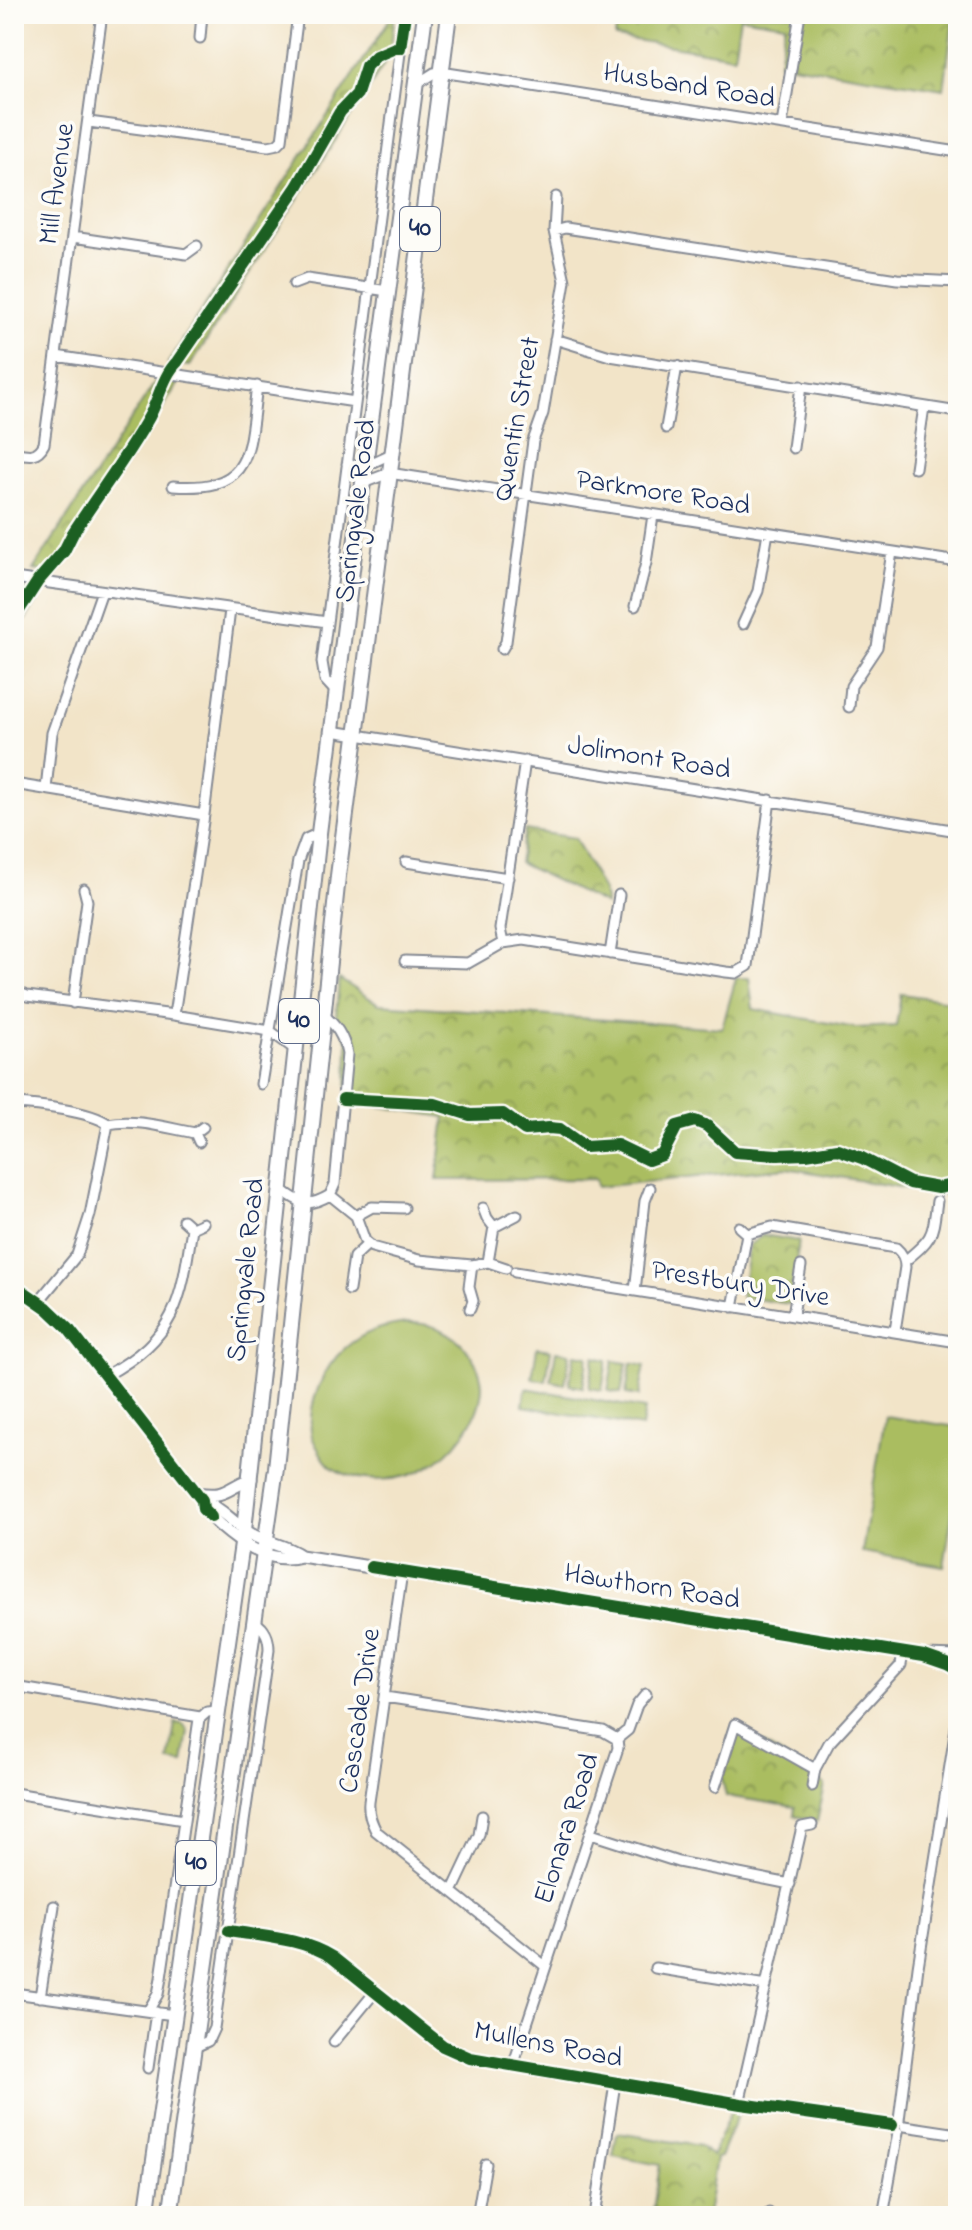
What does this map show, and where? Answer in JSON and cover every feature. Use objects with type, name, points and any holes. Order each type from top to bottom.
[{"type":"highway","name":"Springvale Road","points":[[146,2216],[244,1536],[319,833],[425,14]]},
{"type":"highway","name":"Springvale Road","points":[[170,2216],[281,1428],[323,1015],[356,734],[449,14]]},
{"type":"highway","points":[[418,66],[428,65],[444,50]]},
{"type":"main road","name":"Hawthorn Road","points":[[14,1285],[39,1301],[68,1328],[200,1496],[203,1509],[228,1533],[301,1556],[903,1653],[958,1658]]},
{"type":"main road","points":[[200,1496],[223,1494],[251,1479]]},
{"type":"main road","name":"Hawthorn Road","points":[[924,1656],[958,1670]]},
{"type":"main road","points":[[958,1658],[958,1670]]},
{"type":"street","name":"Mill Avenue","points":[[14,452],[30,455],[37,453],[44,444],[102,14]]},
{"type":"street","points":[[200,38],[202,14]]},
{"type":"street","points":[[89,122],[268,146],[278,144],[282,140],[298,14]]},
{"type":"street","name":"Springvale Road","points":[[337,693],[327,684],[323,670],[327,622],[405,14]]},
{"type":"street","points":[[782,124],[800,14]]},
{"type":"street","points":[[415,85],[441,72]]},
{"type":"street","name":"Husband Road","points":[[441,72],[958,152]]},
{"type":"street","name":"Quentin Street","points":[[502,649],[506,642],[533,441],[543,413],[565,281],[554,231],[556,197]]},
{"type":"street","points":[[554,231],[565,228],[897,279],[958,282]]},
{"type":"street","points":[[73,237],[186,254],[197,246]]},
{"type":"street","points":[[294,284],[307,279],[388,291]]},
{"type":"street","points":[[555,339],[610,356],[958,412]]},
{"type":"street","points":[[56,356],[355,402]]},
{"type":"street","points":[[666,428],[677,366]]},
{"type":"street","points":[[173,486],[210,486],[225,481],[238,471],[248,455],[257,386]]},
{"type":"street","points":[[793,448],[801,386]]},
{"type":"street","points":[[915,468],[924,407]]},
{"type":"street","points":[[347,464],[365,466],[391,454]]},
{"type":"street","points":[[363,483],[389,473]]},
{"type":"street","name":"Parkmore Road","points":[[389,473],[958,562]]},
{"type":"street","points":[[635,606],[646,563],[653,515]]},
{"type":"street","points":[[743,624],[758,591],[768,532]]},
{"type":"street","points":[[849,707],[851,686],[877,647],[892,552]]},
{"type":"street","points":[[14,578],[327,622]]},
{"type":"street","points":[[46,789],[52,733],[102,591]]},
{"type":"street","points":[[174,1015],[230,610]]},
{"type":"street","name":"Jolimont Road","points":[[332,731],[958,831]]},
{"type":"street","points":[[503,943],[500,929],[525,761]]},
{"type":"street","points":[[14,784],[204,815]]},
{"type":"street","points":[[405,961],[468,963],[503,943],[531,941],[736,973],[748,966],[750,957],[770,800]]},
{"type":"street","name":"Springvale Road","points":[[261,1084],[298,857],[306,839],[319,833]]},
{"type":"street","points":[[406,862],[508,878]]},
{"type":"street","points":[[73,1003],[87,901],[84,889]]},
{"type":"street","points":[[610,954],[619,895]]},
{"type":"street","points":[[14,991],[27,996],[270,1031],[296,1050]]},
{"type":"street","points":[[14,999],[27,996]]},
{"type":"street","points":[[281,1189],[295,1200],[316,1202],[330,1195],[335,1184],[347,1054],[343,1038],[323,1015]]},
{"type":"street","points":[[14,1104],[80,1113],[100,1118],[108,1124]]},
{"type":"street","points":[[108,1124],[133,1122],[199,1134]]},
{"type":"street","points":[[39,1301],[77,1255],[90,1215],[108,1124]]},
{"type":"street","points":[[635,1291],[645,1201],[650,1188]]},
{"type":"street","points":[[330,1195],[356,1216],[368,1244],[385,1252],[419,1260],[472,1265],[488,1262],[494,1227],[483,1208]]},
{"type":"street","points":[[905,1261],[932,1234],[937,1201]]},
{"type":"street","points":[[356,1216],[372,1207],[404,1208]]},
{"type":"street","points":[[494,1227],[517,1215]]},
{"type":"street","points":[[183,1220],[192,1228]]},
{"type":"street","points":[[192,1228],[203,1223]]},
{"type":"street","points":[[733,1307],[743,1230],[772,1227],[896,1248],[902,1253],[905,1261],[895,1331]]},
{"type":"street","points":[[105,1376],[151,1346],[169,1320],[182,1292],[192,1228]]},
{"type":"street","points":[[349,1290],[354,1257],[368,1244]]},
{"type":"street","name":"Prestbury Drive","points":[[488,1262],[510,1270],[958,1342]]},
{"type":"street","points":[[470,1309],[473,1301],[469,1287],[472,1265]]},
{"type":"street","points":[[793,1315],[801,1266]]},
{"type":"street","name":"Cascade Drive","points":[[402,1572],[369,1802],[370,1817],[376,1831],[545,1966]]},
{"type":"street","name":"Springvale Road","points":[[193,2048],[208,2041],[214,2028],[229,1931],[269,1650],[267,1634],[255,1622]]},
{"type":"street","points":[[812,1786],[815,1769],[829,1743],[901,1665],[903,1653]]},
{"type":"street","points":[[14,1686],[200,1717],[210,1711],[218,1711]]},
{"type":"street","points":[[617,1739],[628,1730],[637,1705],[646,1694]]},
{"type":"street","name":"Elonara Road","points":[[385,1697],[603,1731],[617,1739],[618,1748],[591,1834],[513,2066]]},
{"type":"street","points":[[883,2216],[958,1715]]},
{"type":"street","points":[[148,2068],[152,2012],[161,1978],[200,1717]]},
{"type":"street","points":[[715,1787],[736,1718],[815,1769]]},
{"type":"street","points":[[14,1793],[184,1820]]},
{"type":"street","points":[[452,1892],[479,1835],[482,1816]]},
{"type":"street","points":[[739,2104],[802,1827],[812,1825]]},
{"type":"street","points":[[591,1834],[678,1862],[790,1884]]},
{"type":"street","points":[[40,1997],[54,1906]]},
{"type":"street","name":"Mullens Road","points":[[229,1931],[309,1945],[332,1957],[449,2049],[470,2058],[739,2104],[958,2134]]},
{"type":"street","points":[[655,1968],[766,1986]]},
{"type":"street","points":[[161,1978],[177,1994]]},
{"type":"street","points":[[334,2042],[375,1992]]},
{"type":"street","points":[[14,1993],[174,2015]]},
{"type":"street","points":[[595,2216],[615,2083]]},
{"type":"street","points":[[477,2216],[486,2164]]},
{"type":"green space","points":[[393,14],[390,55],[190,366],[168,363]]},
{"type":"green space","points":[[618,14],[954,14],[944,89],[779,63],[785,24],[740,17],[734,56],[615,37]]},
{"type":"green space","points":[[156,381],[178,384],[55,573],[33,570]]},
{"type":"green space","points":[[22,589],[43,592],[14,638],[14,601]]},
{"type":"green space","points":[[525,830],[575,838],[603,891],[606,905],[519,863]]},
{"type":"green space","points":[[736,978],[749,978],[753,1009],[856,1028],[896,1026],[901,994],[958,1002],[958,1197],[786,1168],[597,1187],[596,1179],[437,1180],[445,1117],[347,1101],[348,1042],[336,1016],[339,979],[379,1004],[722,1028]]},
{"type":"green space","points":[[763,1235],[799,1241],[790,1304],[741,1297],[749,1245]]},
{"type":"green space","points":[[410,1323],[443,1330],[460,1342],[472,1356],[482,1385],[472,1422],[447,1453],[416,1473],[382,1480],[359,1478],[335,1470],[323,1457],[311,1432],[318,1387],[336,1357],[359,1338],[383,1328]]},
{"type":"green space","points":[[537,1348],[551,1350],[546,1381],[532,1378]]},
{"type":"green space","points":[[556,1351],[570,1353],[565,1384],[551,1381]]},
{"type":"green space","points":[[575,1354],[588,1356],[583,1387],[569,1385]]},
{"type":"green space","points":[[594,1357],[607,1360],[602,1390],[589,1388]]},
{"type":"green space","points":[[613,1361],[627,1363],[621,1393],[608,1391]]},
{"type":"green space","points":[[631,1363],[645,1366],[639,1396],[626,1394]]},
{"type":"green space","points":[[526,1388],[645,1409],[642,1427],[523,1406]]},
{"type":"green space","points":[[885,1416],[958,1427],[958,1477],[944,1566],[862,1552]]},
{"type":"green space","points":[[175,1723],[183,1724],[188,1731],[183,1763],[169,1761]]},
{"type":"green space","points":[[737,1728],[805,1769],[825,1785],[817,1821],[794,1816],[795,1807],[726,1796],[722,1779]]},
{"type":"green space","points":[[730,2112],[738,2113],[720,2157],[716,2158],[707,2216],[652,2216],[660,2165],[613,2156],[617,2133],[700,2146],[712,2156]]},
{"type":"cycle path","points":[[14,618],[38,581],[64,551],[141,431],[168,374],[297,187],[340,112],[357,94],[366,66],[376,56],[400,48],[405,14]]},
{"type":"cycle path","points":[[343,1099],[435,1104],[470,1115],[503,1114],[525,1130],[560,1129],[585,1147],[617,1145],[648,1160],[662,1155],[677,1126],[695,1121],[707,1126],[735,1152],[777,1155],[837,1149],[910,1183],[938,1188],[958,1184]]},
{"type":"cycle path","points":[[14,1285],[47,1308],[68,1328],[202,1500],[203,1509],[211,1517]]},
{"type":"cycle path","points":[[371,1567],[924,1656],[958,1670]]},
{"type":"cycle path","points":[[229,1931],[282,1939],[332,1957],[443,2046],[470,2058],[741,2104],[892,2125]]}]
